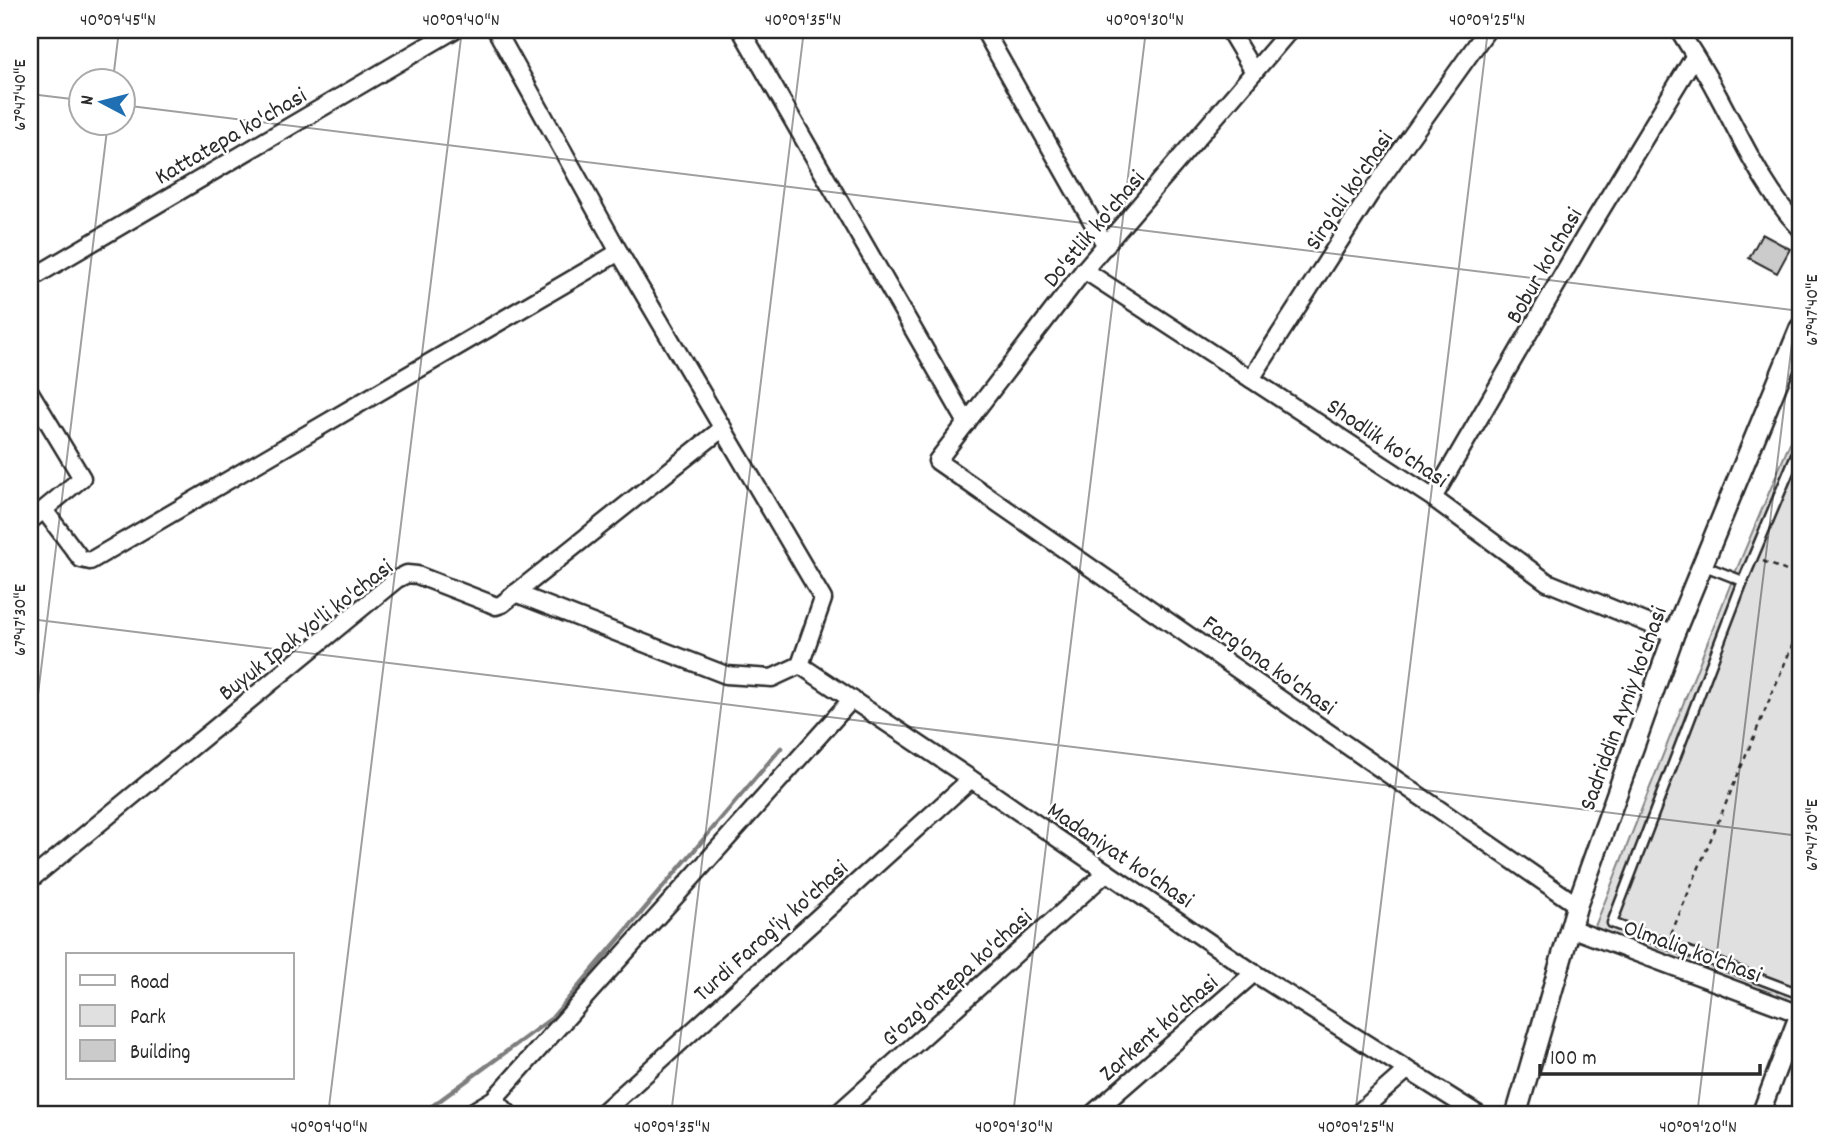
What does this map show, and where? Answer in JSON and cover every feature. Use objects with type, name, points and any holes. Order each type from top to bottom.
[{"type":"street","name":"Kattatepa ko'chasi","points":[[30,279],[454,30]]},
{"type":"street","points":[[496,30],[619,252],[823,598],[800,665],[772,678],[726,676],[515,593]]},
{"type":"street","points":[[741,30],[967,423]]},
{"type":"street","points":[[984,30],[1106,246]]},
{"type":"street","points":[[1229,30],[1254,72]]},
{"type":"street","name":"Do'stlik ko'chasi","points":[[937,460],[1084,270],[1290,30]]},
{"type":"street","name":"Sirg'ali ko'chasi","points":[[1251,379],[1370,194],[1487,30]]},
{"type":"street","points":[[1679,30],[1711,81],[1763,178],[1783,209],[1800,228]]},
{"type":"street","name":"Bobur ko'chasi","points":[[1433,498],[1585,236],[1695,57]]},
{"type":"street","points":[[44,510],[81,559],[90,561],[619,252]]},
{"type":"street","name":"Shodlik ko'chasi","points":[[1084,270],[1433,498],[1548,582],[1674,634]]},
{"type":"street","name":"Sadriddin Ayniy ko'chasi","points":[[1516,1115],[1577,905],[1674,634],[1800,328]]},
{"type":"street","points":[[30,392],[82,478],[30,521]]},
{"type":"street","name":"Buyuk Ipak Yo'li ko'chasi","points":[[30,880],[407,573],[496,606],[723,428]]},
{"type":"street","name":"Farg'ona ko'chasi","points":[[937,460],[1577,905]]},
{"type":"street","name":"Madaniyat ko'chasi","points":[[800,665],[1254,973],[1407,1070],[1455,1109],[1479,1115]]},
{"type":"street","points":[[467,1115],[494,1098],[852,699]]},
{"type":"street","name":"Turdi Farog'iy ko'chasi","points":[[600,1115],[971,779]]},
{"type":"street","name":"G'ozg'ontepa ko'chasi","points":[[836,1115],[1107,872]]},
{"type":"street","name":"Olmaliq ko'chasi","points":[[1570,928],[1799,1014]]},
{"type":"street","name":"Zarkent ko'chasi","points":[[1091,1115],[1254,973]]},
{"type":"street","points":[[1759,1115],[1799,1014]]},
{"type":"street","points":[[1356,1115],[1407,1070]]},
{"type":"street","points":[[494,1098],[510,1115]]},
{"type":"lane","points":[[1800,445],[1743,581],[1612,923],[1800,994]]},
{"type":"lane","points":[[1702,565],[1743,581]]},
{"type":"path","points":[[1753,557],[1800,577]]},
{"type":"path","points":[[1667,944],[1800,627]]},
{"type":"green space","points":[[1800,419],[1800,1007],[1594,929],[1733,578]]},
{"type":"building","points":[[1762,234],[1790,249],[1777,273],[1749,258]]},
{"type":"waterway","points":[[420,1115],[552,1018],[781,748]]}]
